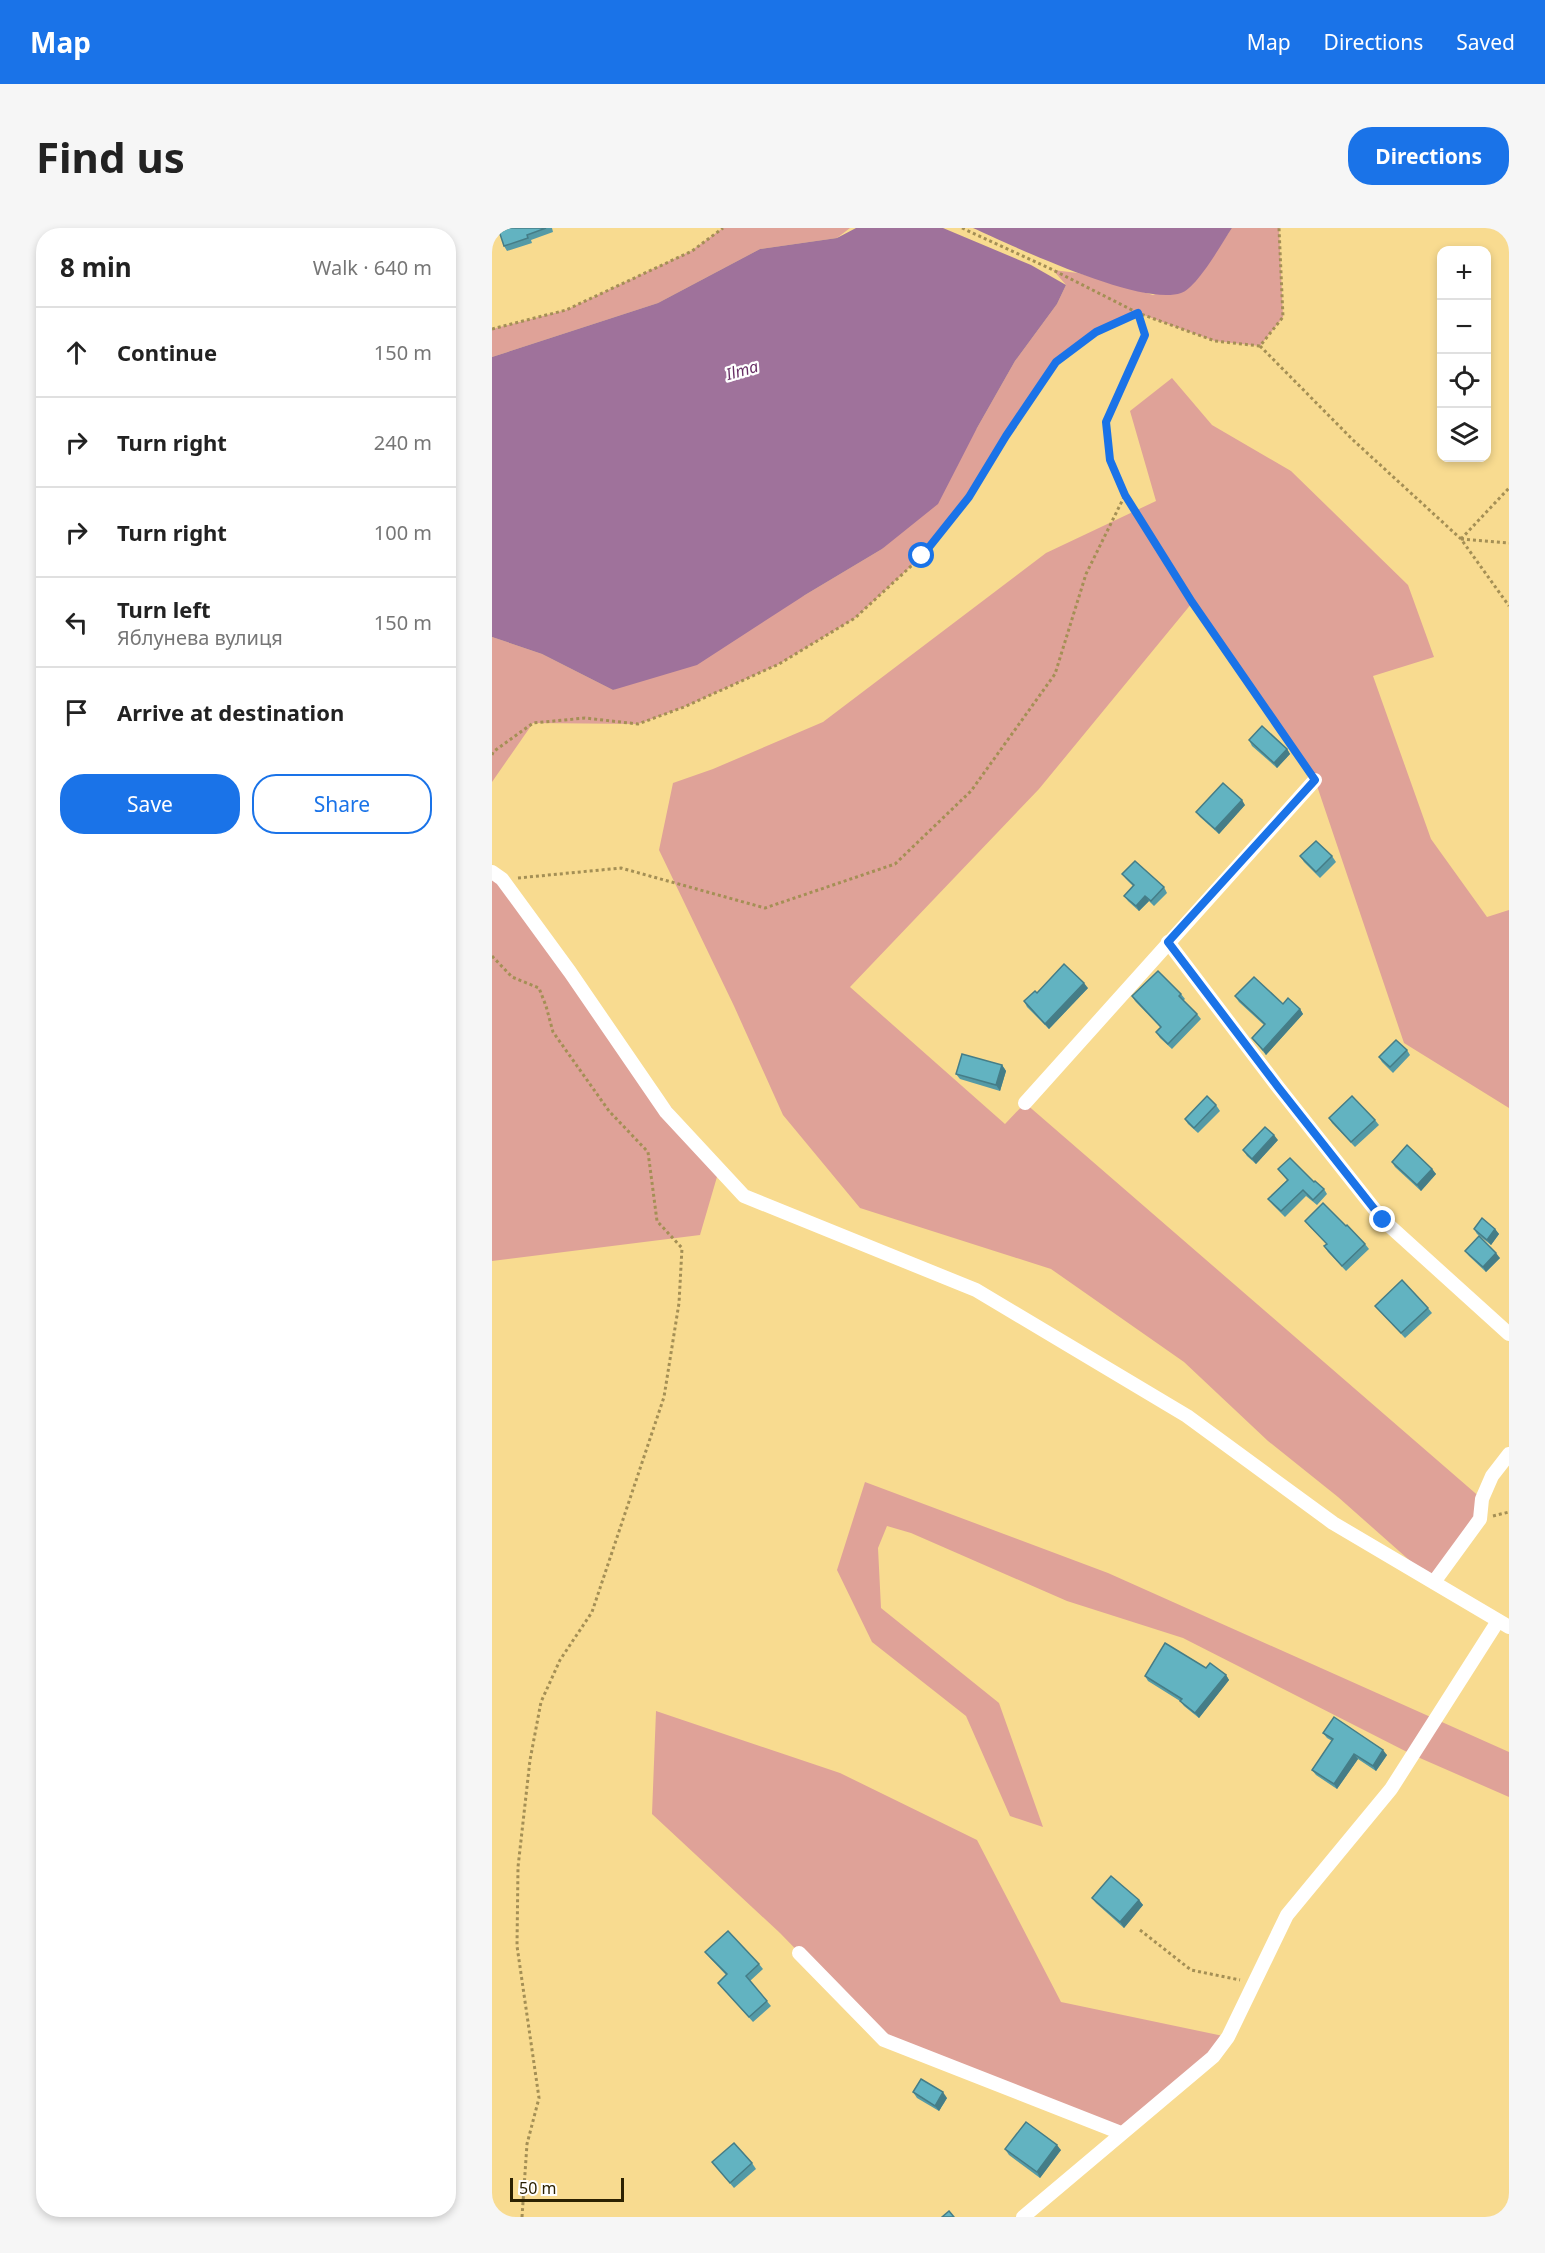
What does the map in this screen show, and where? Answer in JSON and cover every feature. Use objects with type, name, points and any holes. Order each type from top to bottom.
[{"type":"street","points":[[1025,1103],[1315,780]]},
{"type":"street","points":[[497,876],[570,972],[666,1112],[744,1197],[976,1290],[1187,1416],[1333,1523],[1504,1624],[1391,1789],[1287,1915],[1228,2037],[1213,2057],[1023,2217]]},
{"type":"street","points":[[1168,942],[1383,1220],[1509,1334]]},
{"type":"street","points":[[1434,1582],[1480,1519],[1482,1499],[1492,1476],[1509,1455]]},
{"type":"street","points":[[799,1953],[884,2040],[1121,2133]]},
{"type":"path","points":[[492,329],[566,310],[692,251],[723,228]]},
{"type":"path","points":[[962,228],[1138,313],[1215,341],[1260,346],[1353,440],[1461,539],[1509,606]]},
{"type":"path","points":[[1260,346],[1283,317],[1279,228]]},
{"type":"path","points":[[1138,313],[1145,335],[1106,422],[1110,460],[1125,495],[1192,602],[1315,780]]},
{"type":"path","points":[[492,754],[533,723],[585,718],[638,724],[684,707],[779,664],[855,618],[922,556],[969,497],[1006,436],[1056,362],[1096,332],[1138,313]]},
{"type":"path","points":[[1461,539],[1509,488]]},
{"type":"path","points":[[497,876],[621,868],[765,908],[896,864],[971,791],[1055,674],[1086,574],[1125,495]]},
{"type":"path","points":[[1461,539],[1509,543]]},
{"type":"path","points":[[492,956],[512,977],[539,988],[553,1032],[609,1110],[648,1152],[657,1221],[682,1248],[679,1303],[664,1397],[592,1612],[560,1660],[541,1702],[530,1760],[518,1867],[517,1946],[539,2098],[527,2144],[522,2217]]},
{"type":"path","points":[[1140,1930],[1191,1970],[1254,1983]]},
{"type":"shaded area","points":[[723,228],[850,228],[837,238],[760,249],[658,303],[492,357],[492,329],[566,310],[691,251]]},
{"type":"shaded area","points":[[1232,228],[1279,228],[1283,317],[1260,346],[1215,341],[1138,313],[1096,332],[1056,362],[1006,436],[969,497],[922,556],[855,618],[779,664],[684,707],[638,724],[533,723],[492,782],[492,637],[542,654],[613,690],[805,595],[882,549],[977,428],[1015,361],[1057,304],[1066,285],[1053,270],[1078,273],[1153,295],[1199,277]]},
{"type":"shaded area","points":[[1172,378],[1212,425],[1291,471],[1408,585],[1434,657],[1373,676],[1431,839],[1487,917],[1509,910],[1509,1108],[1404,1043],[1315,780],[1192,603],[1039,789],[850,987],[1005,1124],[1025,1103],[1482,1499],[1480,1519],[1434,1582],[1338,1497],[1268,1441],[1184,1362],[1051,1269],[860,1208],[783,1115],[734,1006],[659,850],[673,783],[713,769],[823,722],[1046,553],[1156,501],[1130,411]]},
{"type":"shaded area","points":[[492,872],[719,1170],[700,1235],[492,1261]]},
{"type":"shaded area","points":[[865,1482],[1108,1573],[1509,1752],[1509,1797],[1413,1755],[1183,1638],[1067,1601],[911,1533],[887,1526],[878,1548],[881,1608],[999,1703],[1043,1827],[1010,1816],[966,1716],[872,1642],[837,1570]]},
{"type":"shaded area","points":[[656,1711],[840,1773],[977,1840],[1061,2002],[1228,2037],[1121,2133],[884,2040],[780,1933],[652,1814]]},
{"type":"water","name":"Ilma","points":[[856,228],[943,228],[1031,265],[1066,285],[1057,304],[1015,361],[938,504],[882,549],[805,595],[697,665],[613,690],[542,654],[492,637],[492,357],[658,303],[760,249],[837,238]]},
{"type":"water","points":[[973,228],[1232,228],[1194,283],[1181,293],[1162,295],[1108,283],[1046,260]]},
{"type":"building","points":[[498,228],[546,228],[527,235],[528,238],[504,246]]},
{"type":"building","points":[[1262,726],[1287,749],[1274,763],[1249,740]]},
{"type":"building","points":[[1223,783],[1242,800],[1215,829],[1196,812]]},
{"type":"building","points":[[1316,841],[1332,856],[1316,872],[1300,856]]},
{"type":"building","points":[[1135,861],[1164,887],[1151,901],[1145,896],[1136,906],[1124,896],[1134,885],[1122,874]]},
{"type":"building","points":[[1064,964],[1084,983],[1045,1024],[1024,1001],[1035,991],[1037,993]]},
{"type":"building","points":[[1158,971],[1197,1014],[1168,1044],[1156,1032],[1161,1027],[1132,996]]},
{"type":"building","points":[[1254,977],[1283,1004],[1288,998],[1300,1009],[1263,1050],[1252,1038],[1265,1024],[1235,996]]},
{"type":"building","points":[[1396,1040],[1407,1050],[1390,1067],[1379,1057]]},
{"type":"building","points":[[962,1054],[1002,1065],[996,1085],[956,1074]]},
{"type":"building","points":[[1207,1096],[1216,1105],[1194,1128],[1185,1119]]},
{"type":"building","points":[[1352,1096],[1375,1120],[1351,1142],[1329,1118]]},
{"type":"building","points":[[1265,1127],[1274,1135],[1252,1159],[1243,1150]]},
{"type":"building","points":[[1407,1145],[1432,1169],[1417,1185],[1392,1162]]},
{"type":"building","points":[[1290,1158],[1324,1189],[1313,1200],[1303,1190],[1281,1211],[1268,1199],[1288,1180],[1278,1169]]},
{"type":"building","points":[[1323,1203],[1365,1244],[1342,1266],[1324,1246],[1327,1244],[1305,1221]]},
{"type":"building","points":[[1482,1218],[1495,1229],[1487,1240],[1474,1229]]},
{"type":"building","points":[[1479,1236],[1496,1253],[1483,1267],[1465,1251]]},
{"type":"building","points":[[1402,1280],[1428,1308],[1401,1333],[1375,1306]]},
{"type":"building","points":[[1165,1643],[1206,1668],[1210,1663],[1226,1675],[1195,1713],[1180,1701],[1182,1699],[1145,1676]]},
{"type":"building","points":[[1334,1717],[1383,1750],[1373,1766],[1354,1754],[1334,1784],[1312,1770],[1333,1739],[1323,1733]]},
{"type":"building","points":[[1111,1876],[1139,1900],[1120,1922],[1092,1898]]},
{"type":"building","points":[[728,1931],[759,1964],[746,1976],[767,2001],[749,2017],[718,1983],[727,1974],[705,1952]]},
{"type":"building","points":[[921,2079],[943,2092],[935,2106],[913,2092]]},
{"type":"building","points":[[1026,2122],[1057,2145],[1037,2172],[1005,2149]]},
{"type":"building","points":[[734,2143],[752,2163],[730,2183],[712,2162]]},
{"type":"building","points":[[949,2211],[954,2217],[942,2217]]},
{"type":"route","points":[[922,556],[969,497],[1006,436],[1056,362],[1096,332],[1138,313],[1145,335],[1106,422],[1110,460],[1125,495],[1192,602],[1315,780],[1168,942],[1383,1220]]}]
